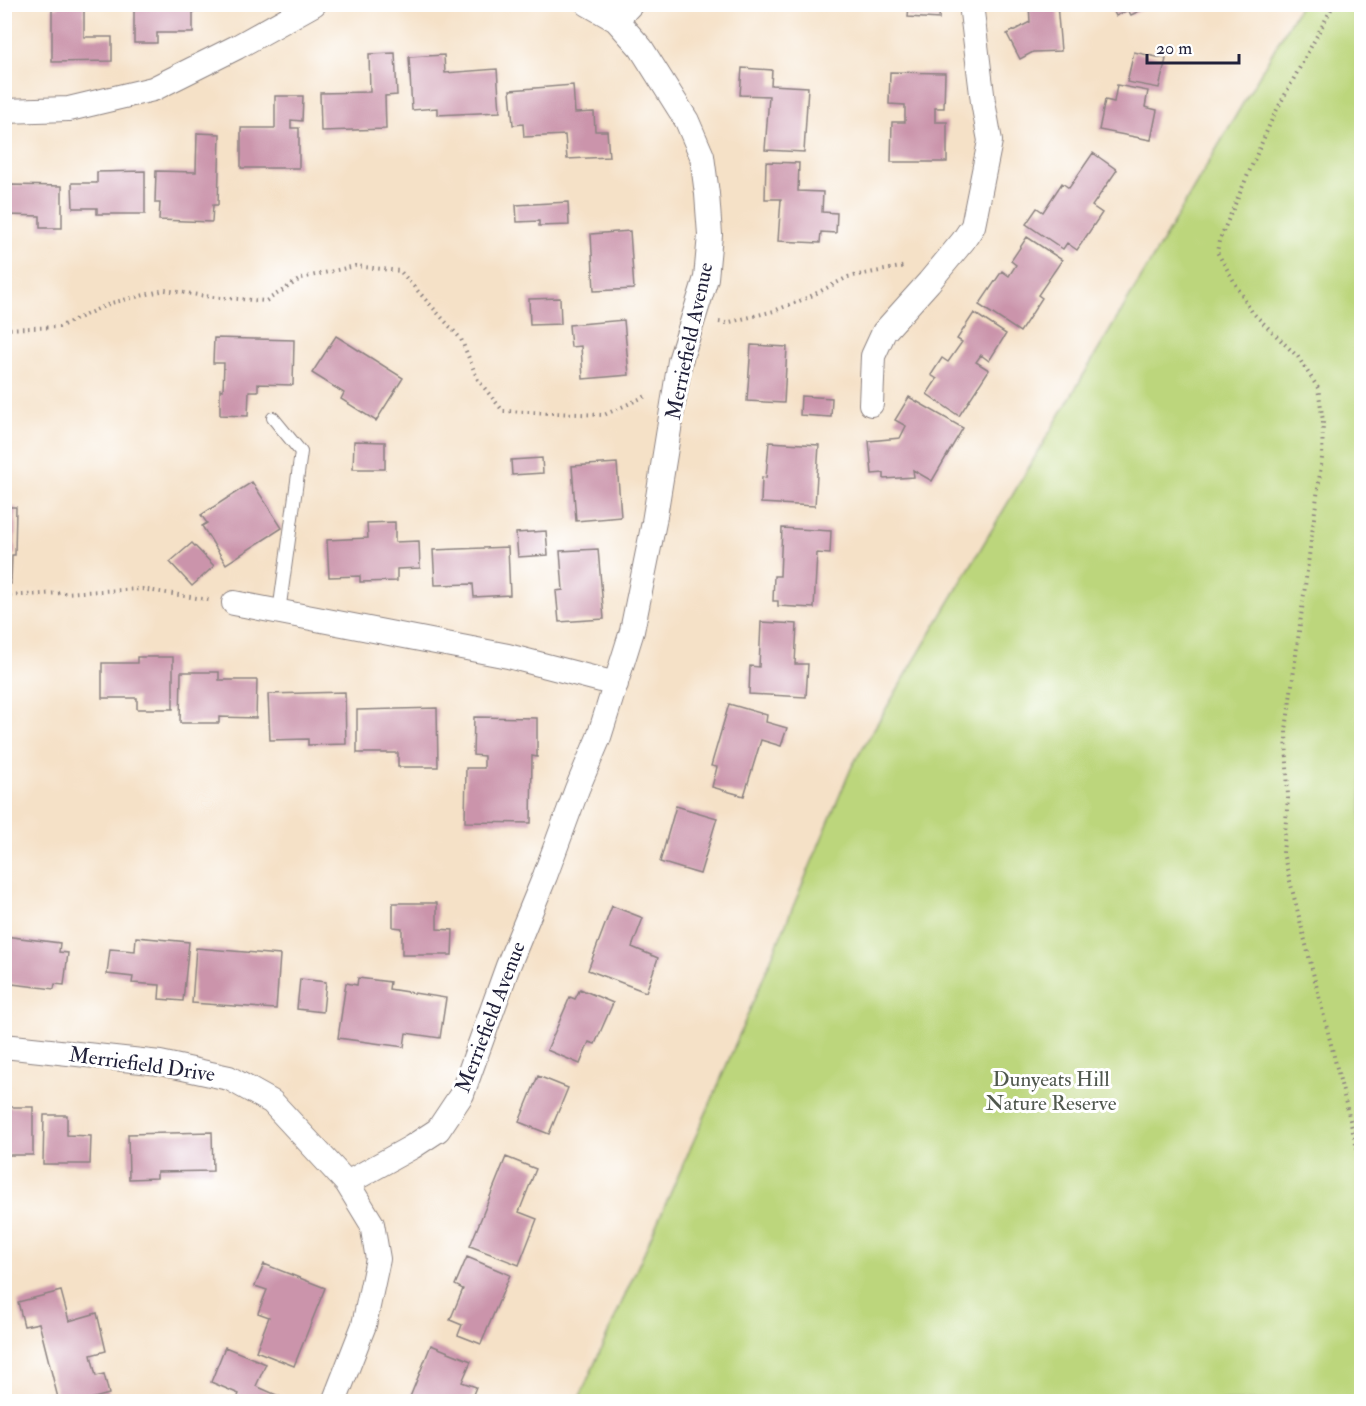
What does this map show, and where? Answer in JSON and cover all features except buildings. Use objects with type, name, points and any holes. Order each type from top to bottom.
[{"type":"street","points":[[4,111],[69,110],[153,90],[314,4]]},
{"type":"street","name":"Merriefield Avenue","points":[[347,1183],[438,1130],[462,1094],[508,966],[599,737],[616,684],[634,620],[654,522],[680,361],[706,278],[710,235],[707,194],[702,156],[687,121],[641,48],[623,12],[588,4]]},
{"type":"street","points":[[871,404],[873,356],[884,332],[947,260],[973,226],[990,141],[971,4]]},
{"type":"street","points":[[234,603],[508,656],[616,684]]},
{"type":"street","name":"Merriefield Drive","points":[[4,1046],[160,1063],[229,1078],[272,1102],[347,1183]]},
{"type":"street","points":[[334,1401],[364,1325],[378,1259],[372,1224],[347,1183]]},
{"type":"lane","points":[[273,418],[301,452],[279,612]]},
{"type":"path","points":[[1334,4],[1273,117],[1219,241],[1217,252],[1252,312],[1298,357],[1318,388],[1323,421],[1322,458],[1286,730],[1288,799],[1283,853],[1358,1152],[1362,1159]]},
{"type":"path","points":[[692,319],[726,323],[774,311],[809,297],[848,277],[921,262],[947,260]]},
{"type":"path","points":[[4,329],[59,327],[111,303],[165,290],[212,297],[266,301],[302,278],[355,266],[400,271],[461,339],[478,380],[503,411],[604,415],[650,394],[676,386]]},
{"type":"path","points":[[4,596],[142,589],[234,603]]},
{"type":"green space","name":"Dunyeats Hill Nature Reserve","points":[[1300,5],[1362,5],[1361,1401],[578,1401],[714,1095],[852,766]]}]
